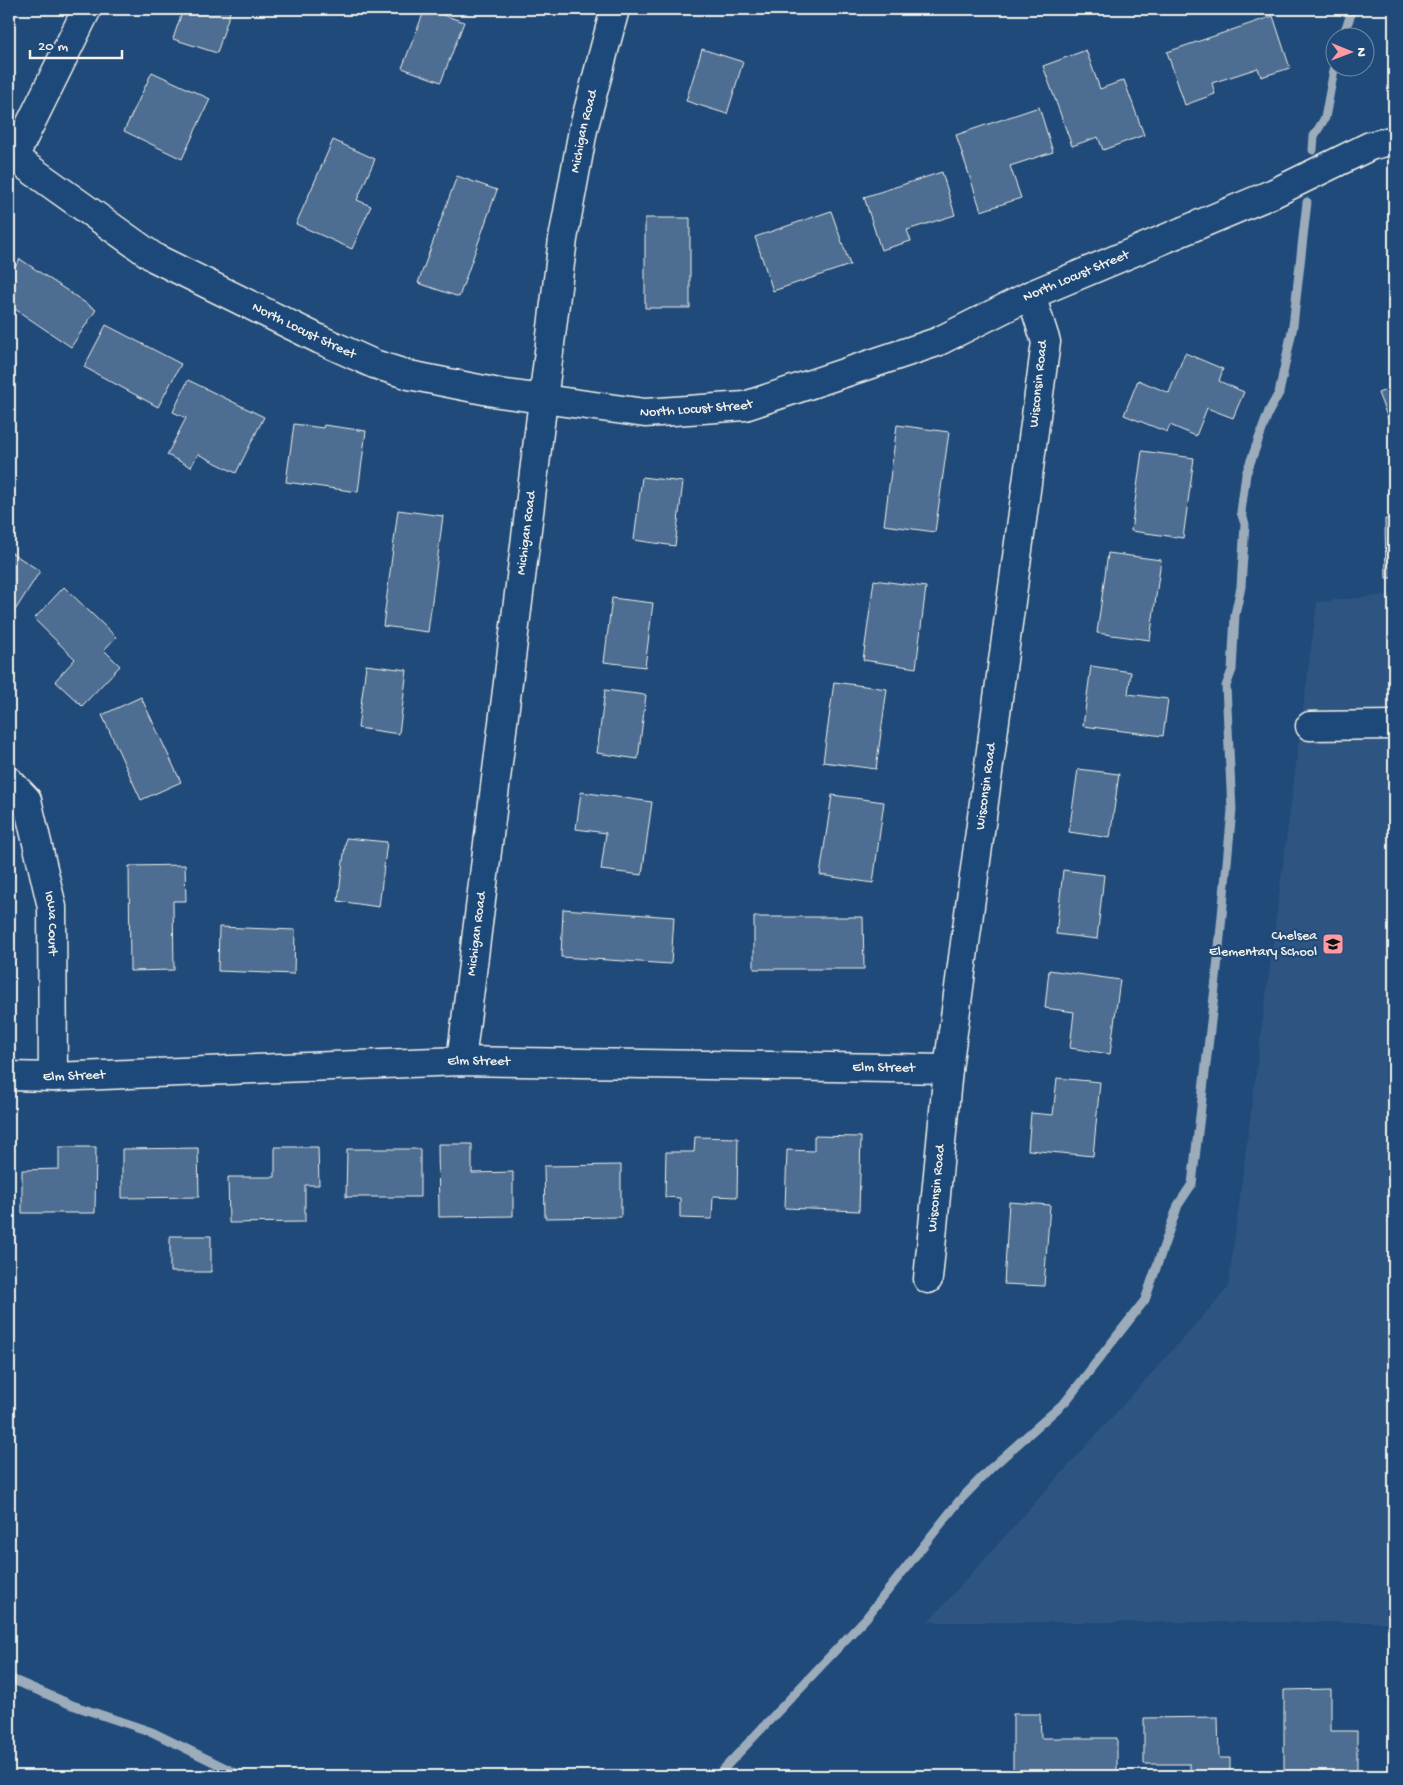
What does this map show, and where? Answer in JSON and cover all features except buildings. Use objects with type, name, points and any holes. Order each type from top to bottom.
[{"type":"street","points":[[11,155],[87,9]]},
{"type":"street","name":"Michigan Road","points":[[462,1061],[563,239],[591,94],[614,9]]},
{"type":"street","name":"North Locust Street","points":[[11,155],[155,258],[374,364],[409,375],[499,393],[645,413],[745,406],[937,342],[1031,295],[1274,193],[1370,146],[1394,140]]},
{"type":"street","name":"Wisconsin Road","points":[[928,1279],[948,1069],[1046,342],[1031,295]]},
{"type":"street","points":[[1310,726],[1394,725]]},
{"type":"street","name":"Iowa Court","points":[[9,781],[27,800],[52,907],[53,1077]]},
{"type":"street","name":"Elm Street","points":[[9,1076],[53,1077],[462,1061],[948,1069]]},
{"type":"shaded area","points":[[1394,594],[1394,1622],[928,1622],[1228,1288],[1317,602]]},
{"type":"waterway","points":[[1346,28],[1353,9]]},
{"type":"waterway","points":[[1313,150],[1314,136],[1325,118],[1332,78]]},
{"type":"waterway","points":[[717,1776],[866,1618],[959,1501],[991,1468],[1066,1401],[1145,1300],[1178,1205],[1192,1184],[1216,979],[1232,810],[1226,686],[1232,670],[1235,615],[1241,587],[1245,524],[1241,512],[1246,474],[1269,411],[1279,393],[1293,326],[1307,202]]},
{"type":"waterway","points":[[9,1678],[72,1705],[152,1732],[242,1776]]},
{"type":"place","name":"Chelsea Elementary School","points":[[1333,944]]}]
